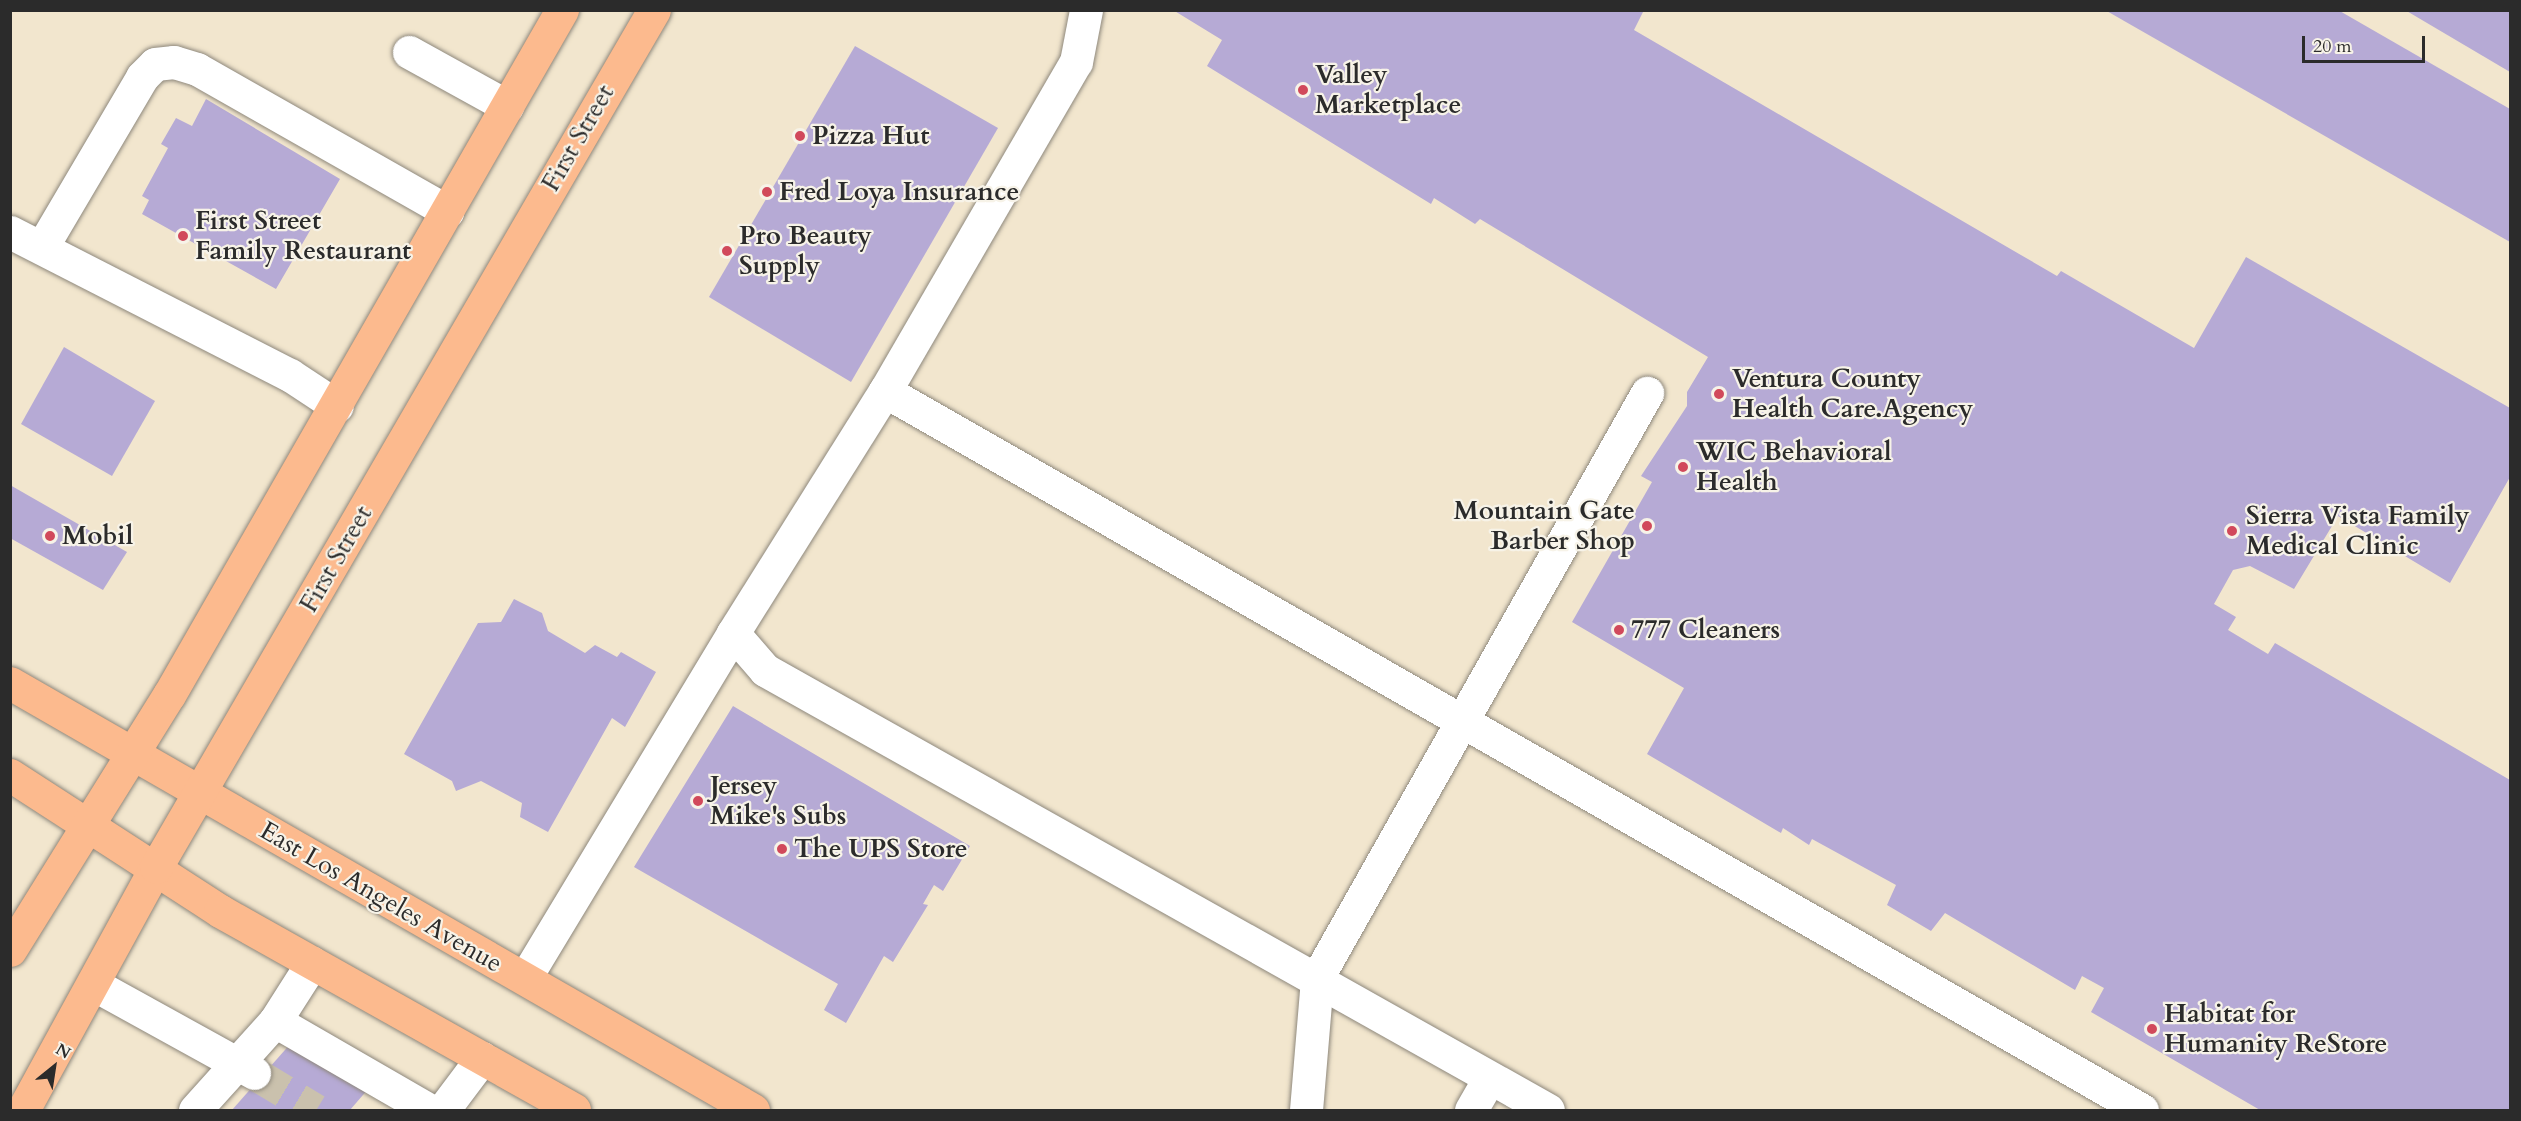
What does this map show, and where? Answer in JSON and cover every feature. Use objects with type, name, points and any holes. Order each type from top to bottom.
[{"type":"main road","points":[[10,950],[337,406],[562,10]]},
{"type":"main road","name":"First Street","points":[[23,1110],[156,867],[654,10]]},
{"type":"main road","name":"East Los Angeles Avenue","points":[[10,683],[753,1110]]},
{"type":"main road","points":[[10,775],[312,963],[574,1110]]},
{"type":"lane","points":[[525,978],[733,633],[885,392],[1076,62],[1086,10]]},
{"type":"lane","points":[[409,52],[507,106]]},
{"type":"lane","points":[[42,248],[142,77],[155,64],[174,62],[197,69],[447,211]]},
{"type":"lane","points":[[10,232],[290,375],[337,406]]},
{"type":"lane","points":[[885,392],[2142,1110]]},
{"type":"lane","points":[[1306,1110],[1317,978],[1463,723],[1647,393]]},
{"type":"lane","points":[[733,633],[765,670],[1317,978],[1489,1079],[1548,1110]]},
{"type":"lane","points":[[195,1110],[246,1069],[312,963]]},
{"type":"lane","points":[[93,984],[246,1069]]},
{"type":"lane","points":[[275,1021],[429,1110]]},
{"type":"lane","points":[[443,1110],[482,1058]]},
{"type":"lane","points":[[1471,1110],[1489,1079]]},
{"type":"building","points":[[1173,10],[1644,10],[1634,30],[2057,276],[2061,271],[2194,348],[2246,257],[2510,408],[2510,477],[2450,583],[2338,516],[2294,589],[2250,566],[2233,570],[2214,604],[2236,617],[2228,630],[2268,654],[2275,643],[2510,780],[2510,1110],[2260,1110],[2091,1012],[2104,988],[2082,976],[2075,990],[1945,913],[1931,931],[1887,905],[1896,885],[1812,839],[1809,845],[1783,828],[1781,833],[1647,754],[1684,688],[1572,622],[1652,482],[1641,476],[1687,406],[1687,392],[1708,357],[1480,219],[1475,224],[1434,198],[1431,204],[1207,66],[1222,40]]},
{"type":"building","points":[[2105,10],[2338,10],[2510,109],[2510,242]]},
{"type":"building","points":[[2405,10],[2510,10],[2510,72]]},
{"type":"building","points":[[855,46],[998,128],[851,382],[709,297]]},
{"type":"building","points":[[206,99],[340,179],[276,289],[142,214],[149,200],[142,196],[168,148],[161,144],[176,118],[192,126]]},
{"type":"building","points":[[64,347],[155,401],[112,476],[21,424]]},
{"type":"building","points":[[10,485],[127,552],[103,590],[10,538]]},
{"type":"building","points":[[514,599],[542,613],[548,631],[585,653],[595,645],[617,657],[621,652],[656,672],[625,727],[612,718],[548,832],[520,817],[522,803],[481,781],[456,791],[452,781],[404,754],[478,623],[501,622]]},
{"type":"building","points":[[733,706],[970,846],[943,891],[934,885],[923,904],[928,905],[893,962],[884,956],[846,1023],[824,1010],[838,984],[634,867]]},
{"type":"building","points":[[292,1042],[369,1088],[350,1110],[232,1110]]},
{"type":"tunnel","points":[[256,1074],[316,1110]]},
{"type":"place","name":"Valley Marketplace","points":[[1303,90]]},
{"type":"place","name":"Pizza Hut","points":[[800,136]]},
{"type":"place","name":"Fred Loya Insurance","points":[[767,192]]},
{"type":"place","name":"First Street Family Restaurant","points":[[183,236]]},
{"type":"place","name":"Pro Beauty Supply","points":[[727,251]]},
{"type":"place","name":"Ventura County Health Care.Agency","points":[[1719,394]]},
{"type":"place","name":"WIC Behavioral Health","points":[[1683,467]]},
{"type":"place","name":"Mountain Gate Barber Shop","points":[[1647,526]]},
{"type":"place","name":"Sierra Vista Family Medical Clinic","points":[[2232,531]]},
{"type":"place","name":"Mobil","points":[[50,536]]},
{"type":"place","name":"777 Cleaners","points":[[1619,630]]},
{"type":"place","name":"Jersey Mike's Subs","points":[[698,801]]},
{"type":"place","name":"The UPS Store","points":[[782,849]]},
{"type":"place","name":"Habitat for Humanity ReStore","points":[[2152,1029]]}]
